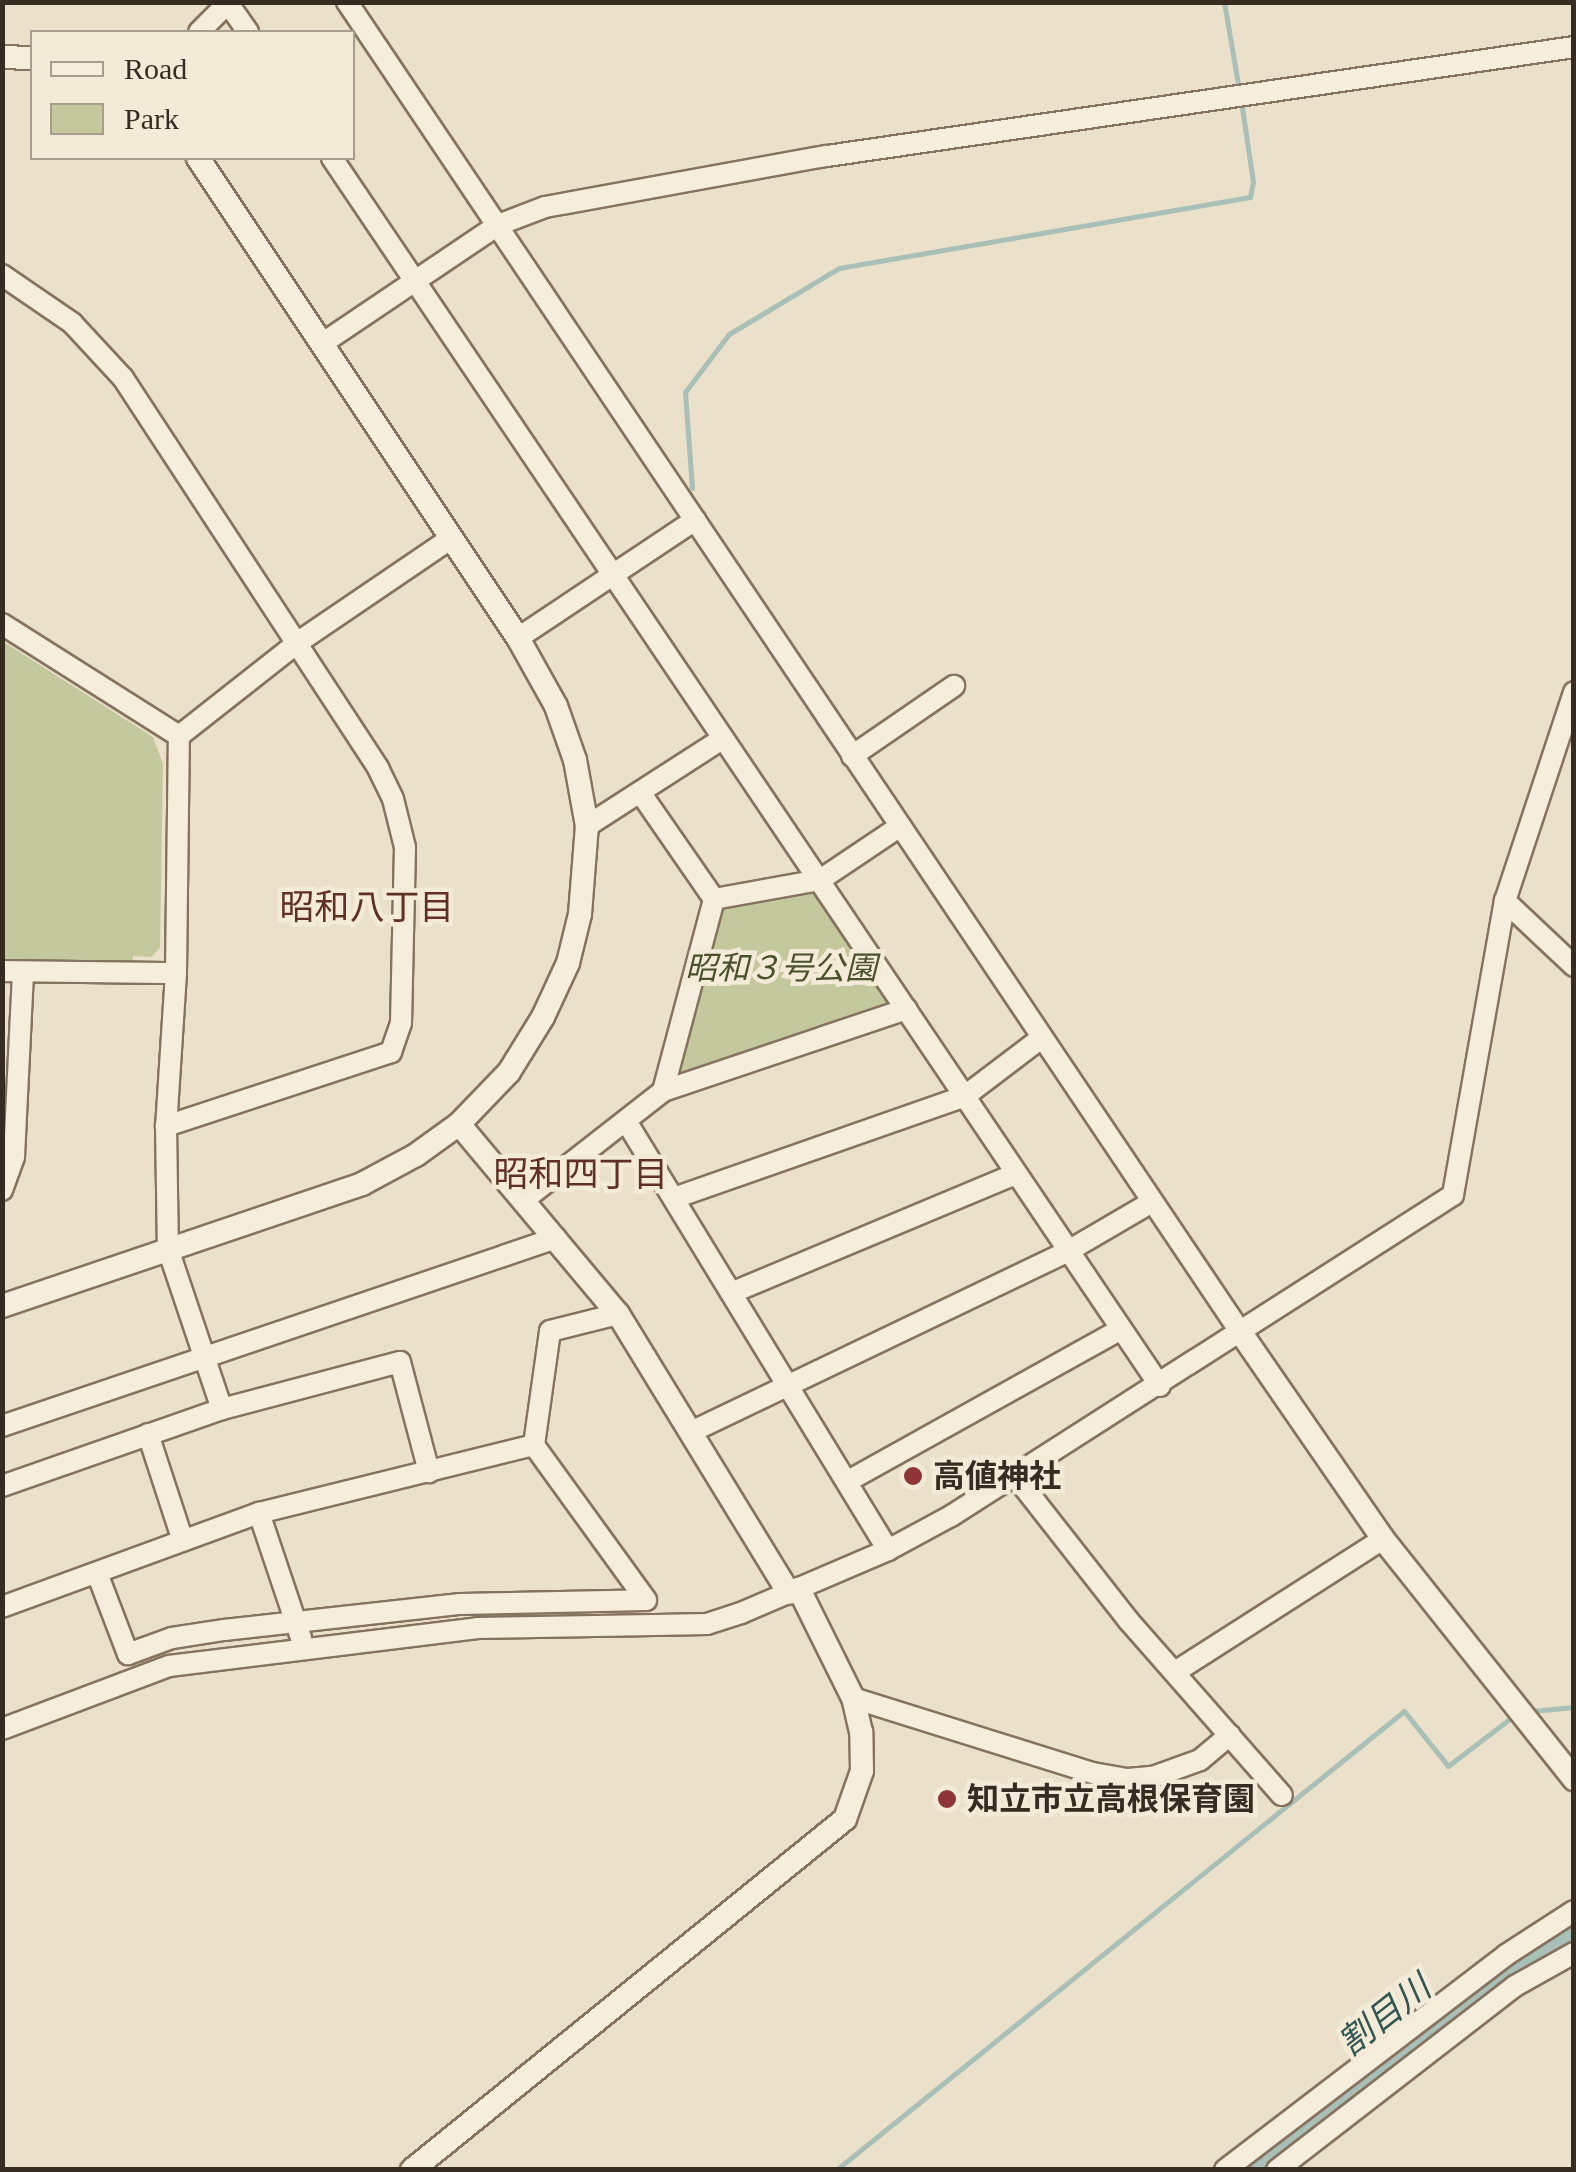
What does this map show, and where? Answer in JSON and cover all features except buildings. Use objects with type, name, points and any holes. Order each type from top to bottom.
[{"type":"street","points":[[347,2],[1040,1039],[1383,1540],[1574,1779]]},
{"type":"street","points":[[201,30],[228,3],[247,30]]},
{"type":"street","points":[[323,343],[498,225],[546,207],[827,156],[1574,47]]},
{"type":"street","points":[[2,57],[30,58]]},
{"type":"street","points":[[2,1306],[362,1184],[460,1124],[510,1072],[543,1017],[568,963],[580,914],[587,826],[574,760],[556,706],[518,638],[199,160]]},
{"type":"street","points":[[333,160],[1160,1386]]},
{"type":"street","points":[[2,275],[46,301],[94,342],[113,366],[378,768],[393,799],[406,871],[398,1038],[391,1052],[166,1126]]},
{"type":"street","points":[[518,638],[695,520]]},
{"type":"street","points":[[179,736],[296,643],[450,539]]},
{"type":"street","points":[[2,624],[179,736]]},
{"type":"street","points":[[852,756],[954,686]]},
{"type":"street","points":[[2,1729],[169,1666],[478,1628],[707,1624],[888,1550],[1016,1477],[1453,1195],[1505,901],[1574,692]]},
{"type":"street","points":[[179,736],[176,973],[166,1126],[168,1249],[222,1409]]},
{"type":"street","points":[[587,826],[722,738]]},
{"type":"street","points":[[640,792],[714,899],[663,1090]]},
{"type":"street","points":[[714,899],[820,880],[900,827]]},
{"type":"street","points":[[1505,901],[1574,966]]},
{"type":"street","points":[[2,1190],[14,1157],[13,972],[176,973]]},
{"type":"street","points":[[525,1199],[663,1090],[907,1009]]},
{"type":"street","points":[[674,1198],[965,1096],[1040,1039]]},
{"type":"street","points":[[626,1121],[888,1550]]},
{"type":"street","points":[[412,2170],[846,1819],[862,1771],[861,1732],[853,1698],[794,1591],[618,1314],[460,1124]]},
{"type":"street","points":[[730,1293],[1016,1174]]},
{"type":"street","points":[[693,1431],[1068,1251],[1150,1202]]},
{"type":"street","points":[[2,1426],[556,1238]]},
{"type":"street","points":[[97,1573],[128,1654],[172,1638],[520,1600],[646,1600],[534,1445],[550,1331],[618,1314]]},
{"type":"street","points":[[848,1481],[1121,1329]]},
{"type":"street","points":[[2,1486],[222,1409],[400,1362],[429,1472]]},
{"type":"street","points":[[148,1434],[182,1538]]},
{"type":"street","points":[[2,1607],[258,1513],[534,1445]]},
{"type":"street","points":[[1016,1477],[1174,1672],[1282,1796]]},
{"type":"street","points":[[258,1513],[305,1649]]},
{"type":"street","points":[[1174,1672],[1383,1540]]},
{"type":"street","points":[[853,1698],[1093,1773],[1128,1779],[1153,1777],[1200,1760],[1230,1735]]},
{"type":"street","points":[[1224,2170],[1506,1955],[1574,1911]]},
{"type":"street","points":[[1277,2170],[1515,1986],[1574,1953]]},
{"type":"green space","points":[[2,641],[153,737],[163,764],[160,948],[151,957],[133,956],[132,967],[3,965]]},
{"type":"green space","name":"昭和３号公園","points":[[815,889],[890,996],[885,1008],[684,1077],[675,1067],[717,910]]},
{"type":"waterway","points":[[1224,2],[1239,90]]},
{"type":"waterway","points":[[692,488],[685,392],[729,334],[839,268],[1250,197],[1253,182],[1241,101]]},
{"type":"waterway","points":[[1532,1711],[1574,1707]]},
{"type":"waterway","points":[[836,2170],[1404,1711],[1448,1766],[1516,1714]]},
{"type":"waterway","name":"割目川","points":[[1248,2170],[1502,1973],[1574,1932]]},
{"type":"place","name":"高値神社","points":[[913,1476]]},
{"type":"place","name":"知立市立高根保育園","points":[[947,1799]]},
{"type":"district","name":"昭和八丁目","points":[[367,908]]},
{"type":"district","name":"昭和四丁目","points":[[581,1175]]}]
